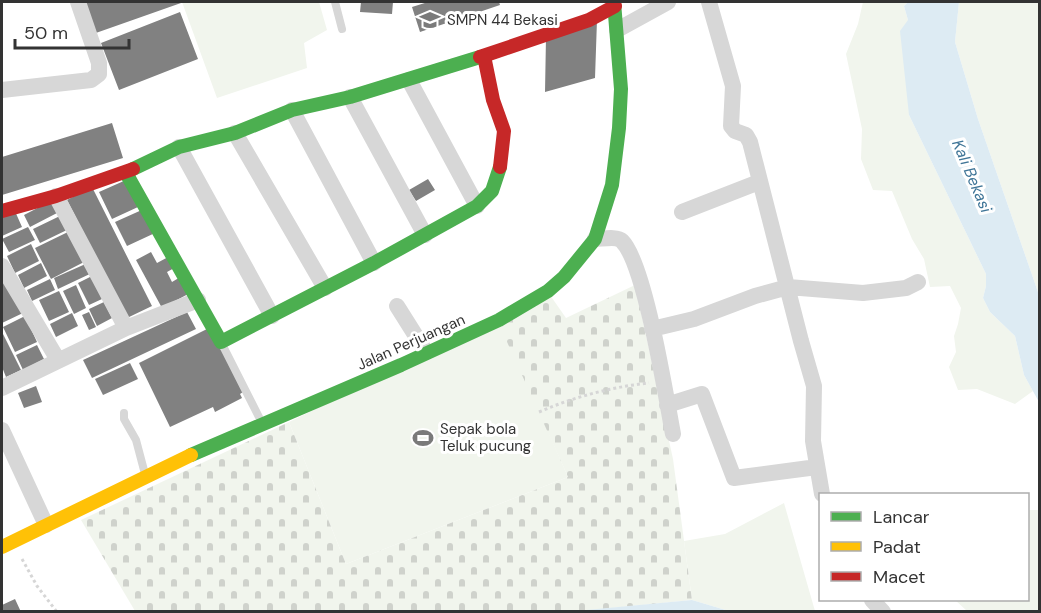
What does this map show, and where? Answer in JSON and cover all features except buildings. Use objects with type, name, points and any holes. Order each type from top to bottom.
[{"type":"street","points":[[2,90],[91,80],[99,74],[99,63],[78,2]]},
{"type":"street","points":[[617,30],[668,2]]},
{"type":"street","points":[[709,2],[733,86],[731,126],[735,131],[748,137],[814,386],[813,441],[822,493]]},
{"type":"street","points":[[2,211],[126,173],[179,147],[235,134],[292,111],[350,97],[483,56],[589,20],[614,4]]},
{"type":"street","name":"Jalan Perjuangan","points":[[2,547],[145,476],[499,320],[548,291],[564,278],[595,239],[612,185],[621,89],[614,4]]},
{"type":"street","points":[[126,173],[221,342],[425,235],[477,206],[492,191],[500,171],[504,131],[493,100],[483,56]]},
{"type":"street","points":[[409,80],[477,206]]},
{"type":"street","points":[[350,97],[425,235]]},
{"type":"street","points":[[292,111],[374,263]]},
{"type":"street","points":[[235,134],[325,288]]},
{"type":"street","points":[[179,147],[272,316]]},
{"type":"street","points":[[682,212],[759,182]]},
{"type":"street","points":[[56,196],[126,328]]},
{"type":"street","points":[[595,239],[618,238],[631,256],[652,329],[672,434]]},
{"type":"street","points":[[2,266],[58,360]]},
{"type":"street","points":[[652,329],[694,319],[755,296],[788,287],[863,293],[906,288],[918,282]]},
{"type":"street","points":[[2,388],[126,328],[198,300]]},
{"type":"street","points":[[397,306],[426,352]]},
{"type":"street","points":[[668,405],[702,394],[734,478],[817,467]]},
{"type":"street","points":[[2,430],[46,525]]},
{"type":"lane","points":[[335,2],[342,29]]},
{"type":"lane","points":[[221,342],[262,424]]},
{"type":"lane","points":[[124,413],[124,419],[136,440],[145,476]]},
{"type":"path","points":[[538,412],[560,402],[616,387],[663,384]]},
{"type":"path","points":[[22,560],[37,586],[57,612]]},
{"type":"green space","points":[[182,2],[319,2],[327,30],[304,43],[307,68],[217,98]]},
{"type":"green space","points":[[863,2],[908,2],[904,6],[908,20],[909,115],[986,274],[983,298],[990,312],[1015,336],[1024,375],[1033,391],[1015,404],[977,389],[958,390],[949,367],[956,352],[954,336],[961,308],[950,286],[930,287],[924,259],[912,239],[892,191],[873,190],[861,159],[862,129],[846,54],[858,24]]},
{"type":"green space","points":[[959,2],[1039,2],[1039,295],[978,119],[955,42]]},
{"type":"green space","points":[[635,285],[673,459],[692,600],[573,612],[135,611],[81,520],[289,422],[346,564],[568,477],[499,324],[550,295],[566,318]]},
{"type":"green space","name":"Sepak bola Teluk pucung","points":[[499,320],[568,477],[346,564],[289,422]]},
{"type":"green space","points":[[784,503],[815,611],[729,611],[692,600],[684,541],[725,534]]},
{"type":"green space","points":[[1029,510],[1039,510],[1039,611],[967,611],[956,601],[1029,601]]},
{"type":"water","name":"Kali Bekasi","points":[[908,2],[959,2],[955,42],[978,119],[1039,295],[1039,402],[1024,375],[1015,336],[990,312],[983,298],[986,274],[909,115],[900,31],[908,20],[904,6]]},
{"type":"water","points":[[692,600],[729,611],[576,611]]},
{"type":"traffic: fast","points":[[191,455],[401,365],[499,320],[548,291],[564,277],[595,239],[612,185],[621,89],[614,2]]},
{"type":"traffic: fast","points":[[133,169],[179,147],[235,133],[292,110],[350,97],[480,57]]},
{"type":"traffic: fast","points":[[126,173],[221,342],[374,263],[477,206],[492,191],[500,167]]},
{"type":"traffic: slow","points":[[2,547],[191,455]]},
{"type":"traffic: jam","points":[[480,57],[589,20],[615,6]]},
{"type":"traffic: jam","points":[[484,56],[493,100],[504,131],[500,167]]},
{"type":"traffic: jam","points":[[2,211],[56,196],[133,169]]},
{"type":"place","name":"SMPN 44 Bekasi","points":[[430,20]]},
{"type":"place","name":"Sepak bola Teluk pucung","points":[[423,438]]}]
